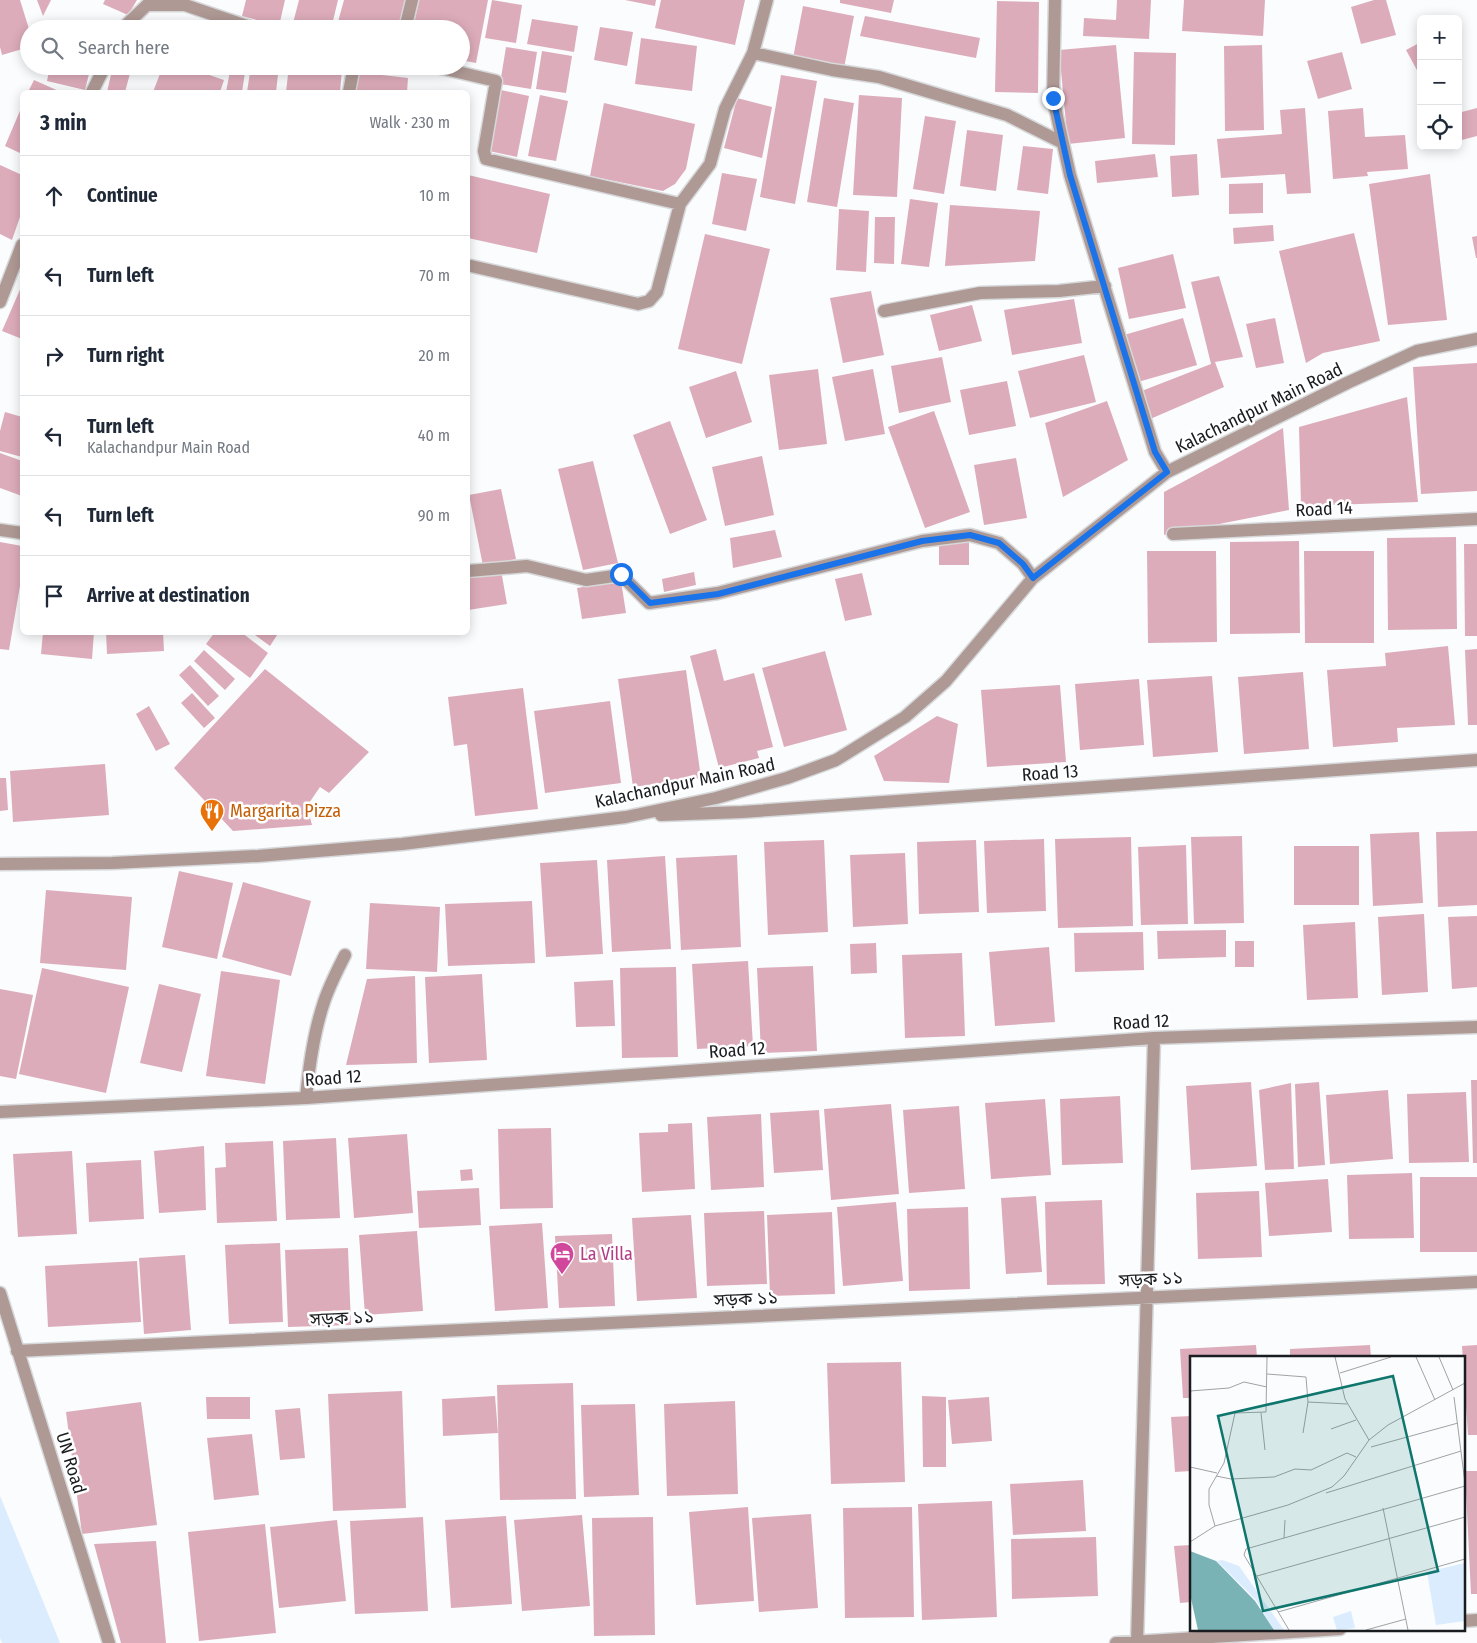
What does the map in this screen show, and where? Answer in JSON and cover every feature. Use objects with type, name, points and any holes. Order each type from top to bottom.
[{"type":"street","points":[[407,20],[412,0]]},
{"type":"street","points":[[471,266],[638,304],[649,301],[657,292],[680,204],[710,164],[725,109],[753,53],[767,0]]},
{"type":"street","points":[[1055,0],[1053,98],[1061,142],[1155,452],[1167,472]]},
{"type":"street","points":[[131,20],[146,5],[185,5],[229,20]]},
{"type":"street","points":[[753,53],[832,70],[879,77],[1007,115],[1061,142]]},
{"type":"street","points":[[93,90],[100,75]]},
{"type":"street","points":[[349,90],[352,75]]},
{"type":"street","points":[[470,75],[496,81],[484,151],[486,159],[680,204]]},
{"type":"street","points":[[0,302],[20,250]]},
{"type":"street","points":[[884,311],[980,293],[1059,291],[1104,286]]},
{"type":"street","name":"Kalachandpur Main Road","points":[[0,864],[112,863],[258,856],[402,844],[626,817],[716,798],[787,778],[836,760],[905,717],[946,681],[1033,578],[1167,472],[1347,383],[1417,351],[1477,339]]},
{"type":"street","name":"Road 14","points":[[1173,534],[1477,519]]},
{"type":"street","points":[[0,530],[20,533]]},
{"type":"street","points":[[470,571],[527,566],[586,580],[621,574],[650,603],[718,594],[922,541],[970,535],[999,543],[1023,564],[1033,578]]},
{"type":"street","name":"Road 13","points":[[626,817],[742,812],[1477,760]]},
{"type":"street","points":[[306,1098],[311,1050],[323,1004],[345,955]]},
{"type":"street","name":"Road 12","points":[[0,1112],[306,1098],[1154,1038],[1477,1028]]},
{"type":"street","points":[[1137,1643],[1154,1038]]},
{"type":"street","name":"সড়ক ১১","points":[[17,1352],[1477,1282]]},
{"type":"street","name":"UN Road","points":[[0,1292],[17,1352],[109,1643]]},
{"type":"street","points":[[1464,1621],[1477,1620]]},
{"type":"street","points":[[1116,1643],[1326,1630]]},
{"type":"shaded area","points":[[0,1496],[60,1643],[2,1643],[0,1638]]},
{"type":"building","points":[[0,0],[20,0],[26,20],[20,20],[20,50],[2,55],[0,47]]},
{"type":"building","points":[[37,0],[51,0],[43,16]]},
{"type":"building","points":[[105,0],[137,0],[128,15],[103,4]]},
{"type":"building","points":[[246,0],[285,0],[280,20],[257,20],[242,16]]},
{"type":"building","points":[[299,0],[338,0],[333,20],[294,20]]},
{"type":"building","points":[[344,0],[406,0],[400,20],[338,20]]},
{"type":"building","points":[[419,0],[488,0],[476,63],[470,62],[470,20],[415,20]]},
{"type":"building","points":[[492,0],[522,5],[516,43],[485,38]]},
{"type":"building","points":[[625,0],[656,0],[655,6]]},
{"type":"building","points":[[661,0],[745,0],[735,45],[655,28]]},
{"type":"building","points":[[840,0],[894,0],[891,13],[840,3]]},
{"type":"building","points":[[1117,0],[1151,0],[1149,39],[1083,36],[1084,18],[1116,20]]},
{"type":"building","points":[[1184,0],[1265,0],[1263,36],[1182,31]]},
{"type":"building","points":[[1374,0],[1386,0],[1396,35],[1361,44],[1351,7]]},
{"type":"building","points":[[997,1],[1039,2],[1038,93],[995,92]]},
{"type":"building","points":[[803,6],[854,16],[844,68],[793,58]]},
{"type":"building","points":[[865,16],[980,38],[976,58],[860,36]]},
{"type":"building","points":[[532,19],[578,26],[574,52],[527,44]]},
{"type":"building","points":[[600,27],[633,32],[627,66],[594,60]]},
{"type":"building","points":[[641,38],[697,46],[692,91],[635,84]]},
{"type":"building","points":[[1417,44],[1417,70],[1406,50]]},
{"type":"building","points":[[1116,45],[1125,138],[1068,144],[1059,50]]},
{"type":"building","points":[[1262,45],[1264,130],[1225,131],[1224,46]]},
{"type":"building","points":[[506,47],[537,52],[531,89],[500,84]]},
{"type":"building","points":[[542,51],[572,56],[566,93],[536,89]]},
{"type":"building","points":[[1134,52],[1176,53],[1175,145],[1132,144]]},
{"type":"building","points":[[1342,52],[1352,89],[1318,99],[1307,61]]},
{"type":"building","points":[[48,75],[89,75],[85,90],[47,81]]},
{"type":"building","points":[[111,75],[130,75],[126,90],[107,90]]},
{"type":"building","points":[[160,75],[209,75],[224,80],[221,90],[154,90]]},
{"type":"building","points":[[229,75],[245,75],[242,90],[226,90]]},
{"type":"building","points":[[250,75],[278,75],[276,90],[247,90]]},
{"type":"building","points":[[288,75],[341,75],[340,90],[286,90]]},
{"type":"building","points":[[356,75],[382,75],[408,78],[407,90],[354,90]]},
{"type":"building","points":[[781,75],[817,81],[795,204],[760,197]]},
{"type":"building","points":[[34,80],[56,90],[29,90]]},
{"type":"building","points":[[501,90],[529,96],[517,157],[489,151]]},
{"type":"building","points":[[540,95],[568,101],[556,161],[528,156]]},
{"type":"building","points":[[859,95],[902,98],[897,197],[853,195]]},
{"type":"building","points":[[737,98],[772,107],[762,158],[724,148]]},
{"type":"building","points":[[824,98],[854,103],[837,207],[807,202]]},
{"type":"building","points":[[604,103],[695,124],[686,169],[675,184],[663,191],[590,176]]},
{"type":"building","points":[[1305,108],[1311,193],[1287,194],[1285,174],[1221,178],[1217,139],[1282,134],[1280,110]]},
{"type":"building","points":[[1363,108],[1365,137],[1405,135],[1408,169],[1367,172],[1368,176],[1333,179],[1328,111]]},
{"type":"building","points":[[1477,108],[1477,136],[1462,140],[1462,112]]},
{"type":"building","points":[[20,111],[20,153],[5,146]]},
{"type":"building","points":[[925,116],[956,121],[944,194],[913,189]]},
{"type":"building","points":[[967,130],[1003,135],[996,191],[960,186]]},
{"type":"building","points":[[1023,146],[1053,149],[1048,194],[1017,190]]},
{"type":"building","points":[[1155,154],[1158,177],[1097,183],[1095,161]]},
{"type":"building","points":[[1197,154],[1199,195],[1172,197],[1170,156]]},
{"type":"building","points":[[0,165],[20,174],[20,217],[12,240],[0,234]]},
{"type":"building","points":[[722,173],[757,179],[746,231],[712,224]]},
{"type":"building","points":[[1430,174],[1447,320],[1388,325],[1369,184]]},
{"type":"building","points":[[470,175],[550,194],[537,253],[470,238]]},
{"type":"building","points":[[1263,183],[1263,213],[1229,214],[1229,184]]},
{"type":"building","points":[[910,199],[938,203],[929,267],[901,264]]},
{"type":"building","points":[[950,205],[1040,211],[1035,261],[945,266]]},
{"type":"building","points":[[839,209],[869,211],[866,272],[836,270]]},
{"type":"building","points":[[875,217],[895,217],[894,264],[874,263]]},
{"type":"building","points":[[1273,225],[1274,241],[1234,244],[1233,228]]},
{"type":"building","points":[[1354,233],[1380,341],[1323,353],[1306,363],[1279,251]]},
{"type":"building","points":[[705,234],[770,249],[742,364],[678,349]]},
{"type":"building","points":[[1477,236],[1477,258],[1476,258],[1472,237]]},
{"type":"building","points":[[1173,254],[1186,308],[1129,319],[1118,268]]},
{"type":"building","points":[[1219,276],[1243,357],[1215,362],[1224,387],[1148,420],[1139,392],[1211,364],[1191,282]]},
{"type":"building","points":[[20,290],[20,338],[2,331]]},
{"type":"building","points":[[871,291],[884,355],[843,363],[830,298]]},
{"type":"building","points":[[1074,299],[1082,343],[1012,355],[1004,310]]},
{"type":"building","points":[[972,305],[982,341],[939,351],[930,315]]},
{"type":"building","points":[[1183,318],[1197,365],[1138,382],[1124,335]]},
{"type":"building","points":[[1275,318],[1284,363],[1256,368],[1246,324]]},
{"type":"building","points":[[1084,355],[1096,402],[1030,418],[1018,371]]},
{"type":"building","points":[[942,357],[951,402],[899,413],[891,366]]},
{"type":"building","points":[[1477,363],[1477,491],[1421,494],[1413,367]]},
{"type":"building","points":[[818,369],[827,444],[779,450],[769,375]]},
{"type":"building","points":[[873,369],[885,434],[845,441],[832,377]]},
{"type":"building","points":[[736,371],[752,422],[706,438],[689,387]]},
{"type":"building","points":[[1007,381],[1016,426],[969,435],[960,390]]},
{"type":"building","points":[[1407,397],[1418,502],[1301,506],[1299,427]]},
{"type":"building","points":[[1107,401],[1128,460],[1063,497],[1045,423]]},
{"type":"building","points":[[934,411],[970,512],[925,528],[888,427]]},
{"type":"building","points":[[5,412],[20,416],[20,456],[0,451],[0,431]]},
{"type":"building","points":[[670,421],[707,520],[670,534],[633,435]]},
{"type":"building","points":[[1283,428],[1289,510],[1164,535],[1164,492]]},
{"type":"building","points":[[0,453],[20,460],[20,495],[0,488]]},
{"type":"building","points":[[762,456],[774,515],[725,526],[712,467]]},
{"type":"building","points":[[1016,458],[1027,518],[984,525],[974,465]]},
{"type":"building","points":[[593,461],[618,563],[583,570],[558,469]]},
{"type":"building","points":[[501,489],[516,559],[483,566],[470,495]]},
{"type":"building","points":[[775,530],[782,557],[733,568],[730,538]]},
{"type":"building","points":[[1456,537],[1457,629],[1388,630],[1387,538]]},
{"type":"building","points":[[939,541],[969,541],[969,565],[939,565]]},
{"type":"building","points":[[1299,541],[1300,633],[1230,634],[1230,542]]},
{"type":"building","points":[[0,542],[20,546],[20,586],[9,650],[0,649]]},
{"type":"building","points":[[1464,544],[1477,544],[1477,636],[1465,636]]},
{"type":"building","points":[[1147,551],[1216,551],[1217,642],[1148,643]]},
{"type":"building","points":[[1304,551],[1374,551],[1374,643],[1305,643]]},
{"type":"building","points":[[501,570],[507,604],[470,610],[470,575]]},
{"type":"building","points":[[694,572],[696,585],[664,592],[662,579]]},
{"type":"building","points":[[862,573],[872,615],[845,621],[835,579]]},
{"type":"building","points":[[621,581],[626,613],[582,619],[577,588]]},
{"type":"building","points":[[43,635],[94,635],[92,659],[41,654]]},
{"type":"building","points":[[106,635],[163,635],[164,651],[107,654]]},
{"type":"building","points":[[213,635],[245,635],[268,653],[250,678],[206,644]]},
{"type":"building","points":[[255,635],[277,635],[270,646]]},
{"type":"building","points":[[1448,646],[1455,725],[1397,728],[1398,742],[1333,747],[1327,670],[1386,666],[1385,653]]},
{"type":"building","points":[[716,649],[724,681],[754,673],[773,747],[757,751],[759,758],[719,768],[690,656]]},
{"type":"building","points":[[1477,649],[1477,725],[1468,725],[1465,650]]},
{"type":"building","points":[[204,650],[235,679],[225,690],[194,661]]},
{"type":"building","points":[[825,651],[847,730],[784,747],[762,668]]},
{"type":"building","points":[[190,665],[219,696],[208,706],[179,675]]},
{"type":"building","points":[[265,669],[369,752],[329,793],[320,787],[307,806],[312,825],[233,831],[174,768]]},
{"type":"building","points":[[686,670],[701,778],[633,787],[618,679]]},
{"type":"building","points":[[1303,672],[1309,749],[1244,754],[1238,677]]},
{"type":"building","points":[[1212,676],[1218,752],[1153,757],[1147,680]]},
{"type":"building","points":[[1139,679],[1144,745],[1080,750],[1075,684]]},
{"type":"building","points":[[1060,685],[1066,762],[987,767],[981,690]]},
{"type":"building","points":[[523,688],[538,809],[475,816],[467,744],[454,746],[448,697]]},
{"type":"building","points":[[192,693],[215,718],[204,728],[181,703]]},
{"type":"building","points":[[610,701],[621,783],[545,793],[534,711]]},
{"type":"building","points":[[149,706],[170,744],[156,751],[136,714]]},
{"type":"building","points":[[937,716],[958,724],[949,783],[884,781],[874,756]]},
{"type":"building","points":[[105,764],[109,815],[13,822],[10,771]]},
{"type":"building","points":[[0,778],[6,778],[8,810],[0,811]]},
{"type":"building","points":[[1477,831],[1477,905],[1438,907],[1436,832]]},
{"type":"building","points":[[1419,832],[1423,903],[1373,906],[1370,834]]},
{"type":"building","points":[[1242,836],[1244,923],[1194,924],[1191,837]]},
{"type":"building","points":[[1131,837],[1133,926],[1058,928],[1055,839]]},
{"type":"building","points":[[1044,839],[1046,911],[987,913],[984,841]]},
{"type":"building","points":[[824,840],[828,932],[768,935],[764,842]]},
{"type":"building","points":[[976,840],[979,912],[919,914],[917,842]]},
{"type":"building","points":[[1186,845],[1188,924],[1141,925],[1138,847]]},
{"type":"building","points":[[1294,846],[1359,846],[1359,905],[1294,905]]},
{"type":"building","points":[[905,853],[908,924],[853,927],[850,855]]},
{"type":"building","points":[[737,855],[741,947],[681,950],[676,858]]},
{"type":"building","points":[[665,856],[671,949],[612,952],[607,860]]},
{"type":"building","points":[[597,860],[603,954],[546,957],[540,863]]},
{"type":"building","points":[[179,871],[233,883],[217,959],[162,947]]},
{"type":"building","points":[[243,882],[311,901],[291,976],[222,957]]},
{"type":"building","points":[[46,890],[132,897],[126,970],[40,963]]},
{"type":"building","points":[[532,901],[535,963],[448,966],[445,904]]},
{"type":"building","points":[[370,903],[440,907],[437,972],[366,969]]},
{"type":"building","points":[[1424,914],[1428,992],[1382,995],[1378,917]]},
{"type":"building","points":[[1477,916],[1477,987],[1452,989],[1448,917]]},
{"type":"building","points":[[1355,922],[1358,998],[1307,1000],[1303,925]]},
{"type":"building","points":[[1226,930],[1226,957],[1158,959],[1157,931]]},
{"type":"building","points":[[1143,932],[1144,970],[1075,972],[1074,933]]},
{"type":"building","points":[[1235,941],[1254,941],[1254,967],[1235,967]]},
{"type":"building","points":[[876,943],[877,973],[851,974],[850,944]]},
{"type":"building","points":[[1049,947],[1055,1022],[995,1026],[989,952]]},
{"type":"building","points":[[962,953],[965,1036],[905,1038],[902,955]]},
{"type":"building","points":[[748,961],[753,1046],[697,1049],[692,964]]},
{"type":"building","points":[[813,966],[817,1051],[761,1053],[757,968]]},
{"type":"building","points":[[676,967],[678,1057],[622,1058],[620,968]]},
{"type":"building","points":[[42,968],[129,987],[106,1093],[19,1074]]},
{"type":"building","points":[[221,971],[280,980],[265,1084],[206,1076]]},
{"type":"building","points":[[482,974],[487,1060],[429,1063],[425,977]]},
{"type":"building","points":[[415,976],[417,1063],[346,1065],[367,979]]},
{"type":"building","points":[[613,980],[615,1026],[576,1027],[574,982]]},
{"type":"building","points":[[159,984],[201,994],[182,1072],[140,1063]]},
{"type":"building","points":[[0,989],[33,995],[16,1079],[0,1076]]},
{"type":"building","points":[[1471,1080],[1477,1080],[1477,1163],[1473,1163]]},
{"type":"building","points":[[1251,1082],[1257,1166],[1191,1170],[1186,1086]]},
{"type":"building","points":[[1319,1082],[1325,1165],[1298,1167],[1295,1084]]},
{"type":"building","points":[[1291,1083],[1294,1169],[1265,1170],[1259,1090]]},
{"type":"building","points":[[1388,1090],[1393,1159],[1330,1164],[1326,1095]]},
{"type":"building","points":[[1466,1092],[1469,1162],[1409,1163],[1407,1094]]},
{"type":"building","points":[[1120,1096],[1123,1163],[1062,1165],[1060,1099]]},
{"type":"building","points":[[1045,1099],[1051,1175],[991,1179],[985,1103]]},
{"type":"building","points":[[891,1104],[899,1194],[831,1200],[824,1109]]},
{"type":"building","points":[[959,1106],[965,1189],[909,1193],[903,1110]]},
{"type":"building","points":[[819,1110],[823,1170],[774,1173],[770,1113]]},
{"type":"building","points":[[761,1114],[764,1187],[711,1190],[707,1117]]},
{"type":"building","points":[[692,1123],[695,1189],[642,1192],[639,1133],[668,1132],[668,1124]]},
{"type":"building","points":[[551,1128],[553,1208],[500,1209],[498,1129]]},
{"type":"building","points":[[407,1134],[413,1213],[354,1218],[348,1138]]},
{"type":"building","points":[[336,1138],[340,1218],[286,1220],[283,1141]]},
{"type":"building","points":[[273,1141],[277,1221],[217,1223],[215,1168],[226,1167],[225,1143]]},
{"type":"building","points":[[204,1146],[206,1210],[159,1213],[154,1151]]},
{"type":"building","points":[[72,1151],[77,1234],[18,1237],[13,1154]]},
{"type":"building","points":[[141,1160],[144,1219],[89,1222],[86,1163]]},
{"type":"building","points":[[472,1169],[473,1180],[461,1181],[460,1170]]},
{"type":"building","points":[[1412,1173],[1414,1238],[1349,1239],[1347,1175]]},
{"type":"building","points":[[1420,1177],[1477,1177],[1477,1252],[1420,1252]]},
{"type":"building","points":[[1328,1179],[1332,1232],[1269,1236],[1265,1183]]},
{"type":"building","points":[[479,1188],[481,1225],[419,1228],[417,1191]]},
{"type":"building","points":[[1259,1191],[1262,1257],[1198,1259],[1196,1193]]},
{"type":"building","points":[[1036,1196],[1042,1272],[1006,1274],[1001,1198]]},
{"type":"building","points":[[1102,1200],[1105,1284],[1047,1285],[1045,1202]]},
{"type":"building","points":[[896,1202],[903,1281],[843,1286],[837,1207]]},
{"type":"building","points":[[968,1207],[970,1289],[909,1291],[907,1209]]},
{"type":"building","points":[[764,1211],[767,1284],[707,1286],[704,1213]]},
{"type":"building","points":[[832,1212],[835,1294],[770,1296],[767,1215]]},
{"type":"building","points":[[691,1215],[697,1298],[637,1301],[632,1218]]},
{"type":"building","points":[[542,1223],[548,1308],[495,1311],[489,1226]]},
{"type":"building","points":[[417,1231],[423,1311],[365,1315],[359,1235]]},
{"type":"building","points":[[612,1234],[615,1306],[559,1308],[555,1236]]},
{"type":"building","points":[[280,1243],[283,1322],[229,1324],[225,1245]]},
{"type":"building","points":[[348,1248],[351,1325],[288,1327],[285,1250]]},
{"type":"building","points":[[185,1255],[191,1330],[144,1334],[139,1258]]},
{"type":"building","points":[[137,1261],[141,1322],[48,1327],[45,1266]]},
{"type":"building","points":[[1256,1345],[1257,1356],[1190,1356],[1190,1398],[1183,1398],[1180,1349]]},
{"type":"building","points":[[1370,1345],[1371,1356],[1290,1356],[1290,1349]]},
{"type":"building","points":[[1477,1345],[1477,1435],[1468,1435],[1462,1346]]},
{"type":"building","points":[[901,1362],[905,1482],[831,1484],[827,1363]]},
{"type":"building","points":[[573,1383],[576,1499],[500,1500],[497,1385]]},
{"type":"building","points":[[402,1391],[406,1508],[333,1511],[328,1394]]},
{"type":"building","points":[[495,1396],[498,1433],[443,1436],[442,1399]]},
{"type":"building","points":[[922,1396],[946,1397],[946,1467],[923,1467]]},
{"type":"building","points":[[206,1397],[250,1397],[250,1419],[207,1419]]},
{"type":"building","points":[[989,1397],[992,1441],[952,1444],[948,1400]]},
{"type":"building","points":[[735,1401],[738,1494],[667,1496],[664,1404]]},
{"type":"building","points":[[141,1402],[157,1525],[82,1534],[66,1412]]},
{"type":"building","points":[[635,1404],[639,1495],[584,1497],[581,1405]]},
{"type":"building","points":[[300,1408],[305,1458],[280,1460],[275,1410]]},
{"type":"building","points":[[1190,1416],[1190,1471],[1175,1472],[1171,1417]]},
{"type":"building","points":[[252,1434],[259,1495],[214,1500],[207,1438]]},
{"type":"building","points":[[1465,1471],[1477,1471],[1477,1594],[1471,1594]]},
{"type":"building","points":[[1083,1480],[1086,1531],[1013,1535],[1010,1484]]},
{"type":"building","points":[[992,1501],[997,1617],[922,1620],[918,1504]]},
{"type":"building","points":[[748,1507],[754,1601],[696,1605],[689,1512]]},
{"type":"building","points":[[912,1507],[914,1617],[845,1618],[843,1508]]},
{"type":"building","points":[[811,1514],[818,1608],[759,1612],[752,1518]]},
{"type":"building","points":[[582,1515],[590,1606],[522,1611],[514,1520]]},
{"type":"building","points":[[506,1516],[512,1604],[451,1608],[445,1520]]},
{"type":"building","points":[[423,1517],[428,1611],[355,1614],[350,1521]]},
{"type":"building","points":[[653,1517],[655,1635],[594,1636],[592,1518]]},
{"type":"building","points":[[337,1520],[346,1601],[279,1608],[270,1527]]},
{"type":"building","points":[[265,1524],[276,1633],[199,1641],[188,1532]]},
{"type":"building","points":[[1096,1537],[1098,1596],[1012,1599],[1011,1539]]},
{"type":"building","points":[[156,1541],[166,1643],[121,1643],[94,1544]]},
{"type":"building","points":[[1190,1545],[1190,1602],[1180,1603],[1174,1546]]},
{"type":"place","name":"Margarita Pizza","points":[[212,832]]},
{"type":"place","name":"La Villa","points":[[562,1275]]},
{"type":"route","points":[[621,574],[650,603],[718,594],[922,541],[970,535],[999,543],[1023,564],[1033,578],[1167,472],[1155,452],[1070,175],[1061,142],[1053,98]]}]
